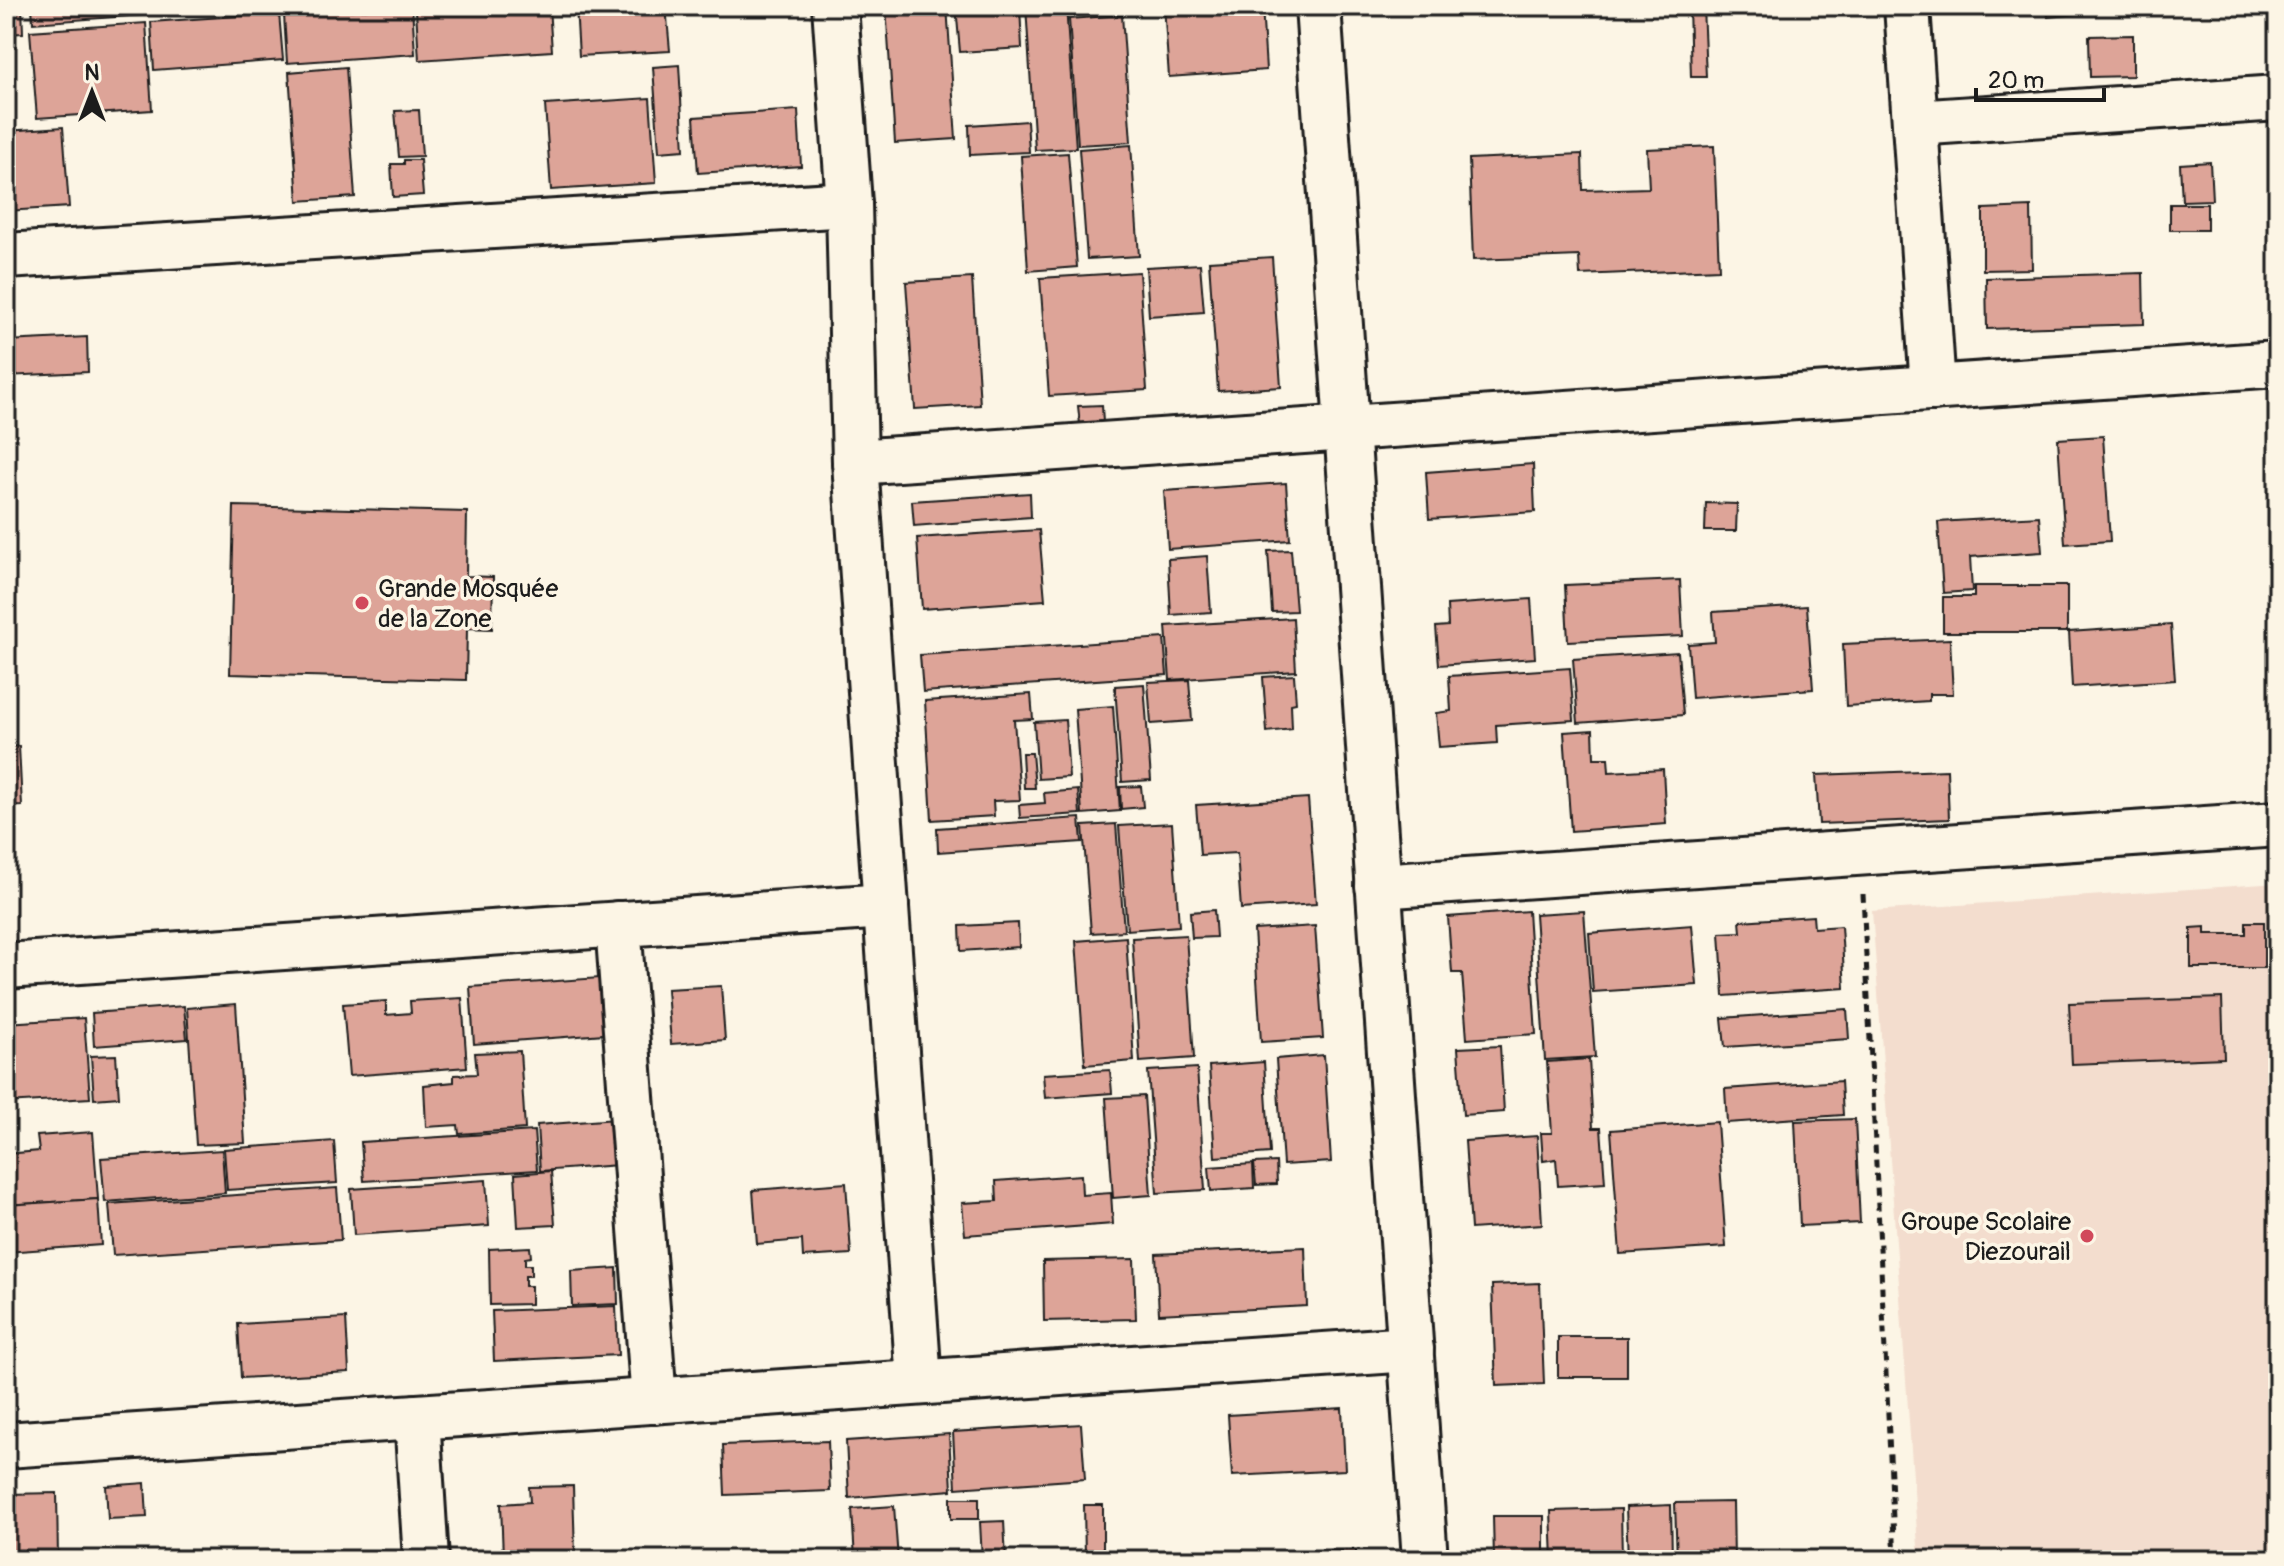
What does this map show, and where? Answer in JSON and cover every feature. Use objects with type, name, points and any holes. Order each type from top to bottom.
[{"type":"street","points":[[835,6],[849,204],[855,462],[919,1382]]},
{"type":"street","points":[[1318,6],[1425,1560]]},
{"type":"street","points":[[1907,6],[1933,388]]},
{"type":"street","points":[[1915,123],[2278,98]]},
{"type":"street","points":[[6,256],[849,204]]},
{"type":"street","points":[[855,462],[2278,364]]},
{"type":"street","points":[[1378,886],[2278,824]]},
{"type":"street","points":[[6,966],[886,906]]},
{"type":"street","points":[[618,924],[654,1401]]},
{"type":"street","points":[[6,1445],[1411,1349]]},
{"type":"street","points":[[417,1417],[426,1560]]},
{"type":"path","points":[[1861,855],[1895,1560]]},
{"type":"shaded area","name":"Groupe Scolaire Diezourail","points":[[2278,883],[2278,1560],[1919,1560],[1872,911]]},
{"type":"building","points":[[6,6],[22,6],[23,33],[6,34]]},
{"type":"building","points":[[32,6],[141,6],[142,15],[33,23]]},
{"type":"building","points":[[279,6],[347,6],[279,11]]},
{"type":"building","points":[[412,6],[415,54],[287,63],[284,15]]},
{"type":"building","points":[[549,6],[552,51],[419,60],[416,10]]},
{"type":"building","points":[[576,6],[666,6],[670,51],[579,56]]},
{"type":"building","points":[[886,6],[947,6],[956,139],[895,143]]},
{"type":"building","points":[[956,6],[1020,6],[1022,48],[960,52]]},
{"type":"building","points":[[1026,6],[1066,6],[1076,148],[1035,150]]},
{"type":"building","points":[[1080,6],[1141,6],[1141,11],[1080,15]]},
{"type":"building","points":[[1164,6],[1262,6],[1266,70],[1169,77]]},
{"type":"building","points":[[1689,6],[1703,6],[1706,77],[1691,77]]},
{"type":"building","points":[[2047,6],[2089,6],[2090,13],[2048,17]]},
{"type":"building","points":[[279,13],[283,60],[154,70],[151,22]]},
{"type":"building","points":[[1122,15],[1131,142],[1078,145],[1069,19]]},
{"type":"building","points":[[146,23],[152,110],[37,118],[30,31]]},
{"type":"building","points":[[2133,35],[2133,76],[2090,77],[2089,36]]},
{"type":"building","points":[[679,65],[684,150],[659,152],[653,67]]},
{"type":"building","points":[[346,67],[355,197],[298,201],[289,72]]},
{"type":"building","points":[[650,98],[656,183],[551,190],[545,105]]},
{"type":"building","points":[[419,110],[422,156],[399,157],[395,111]]},
{"type":"building","points":[[798,110],[801,166],[698,173],[694,117]]},
{"type":"building","points":[[1027,121],[1029,152],[970,155],[969,125]]},
{"type":"building","points":[[63,127],[69,207],[6,211],[6,131]]},
{"type":"building","points":[[1131,145],[1139,256],[1087,259],[1079,149]]},
{"type":"building","points":[[1714,146],[1719,269],[1580,275],[1579,256],[1473,260],[1469,159],[1582,154],[1583,190],[1649,188],[1647,149]]},
{"type":"building","points":[[1068,153],[1077,267],[1028,271],[1021,156]]},
{"type":"building","points":[[404,160],[420,160],[423,195],[393,197],[391,164],[404,164]]},
{"type":"building","points":[[2210,162],[2212,200],[2182,201],[2180,164]]},
{"type":"building","points":[[2170,204],[2207,204],[2207,230],[2170,230]]},
{"type":"building","points":[[2031,207],[2032,269],[1983,270],[1983,209]]},
{"type":"building","points":[[1272,257],[1281,387],[1218,391],[1209,261]]},
{"type":"building","points":[[1200,264],[1204,312],[1149,316],[1146,267]]},
{"type":"building","points":[[1139,272],[1147,390],[1049,396],[1040,278]]},
{"type":"building","points":[[2143,273],[2144,324],[1987,329],[1986,278]]},
{"type":"building","points":[[972,278],[980,405],[915,409],[906,282]]},
{"type":"building","points":[[87,337],[88,372],[6,376],[6,341]]},
{"type":"building","points":[[1102,405],[1103,423],[1080,424],[1078,406]]},
{"type":"building","points":[[2103,436],[2110,541],[2065,544],[2058,439]]},
{"type":"building","points":[[1533,464],[1535,512],[1429,519],[1426,472]]},
{"type":"building","points":[[1286,483],[1290,540],[1168,549],[1164,491]]},
{"type":"building","points":[[1030,493],[1031,517],[914,526],[912,501]]},
{"type":"building","points":[[1706,503],[1737,504],[1736,531],[1705,531]]},
{"type":"building","name":"Grande Mosquée de la Zone","points":[[234,506],[467,512],[466,576],[493,577],[492,629],[467,628],[466,680],[230,674]]},
{"type":"building","points":[[2039,516],[2042,552],[1970,557],[1972,591],[1943,593],[1938,522]]},
{"type":"building","points":[[1039,530],[1045,600],[922,609],[917,538]]},
{"type":"building","points":[[1291,550],[1296,611],[1272,612],[1268,551]]},
{"type":"building","points":[[1207,556],[1211,612],[1171,615],[1168,559]]},
{"type":"building","points":[[1680,580],[1683,636],[1568,641],[1565,585]]},
{"type":"building","points":[[1974,586],[2067,586],[2067,632],[1943,632],[1943,597],[1974,597]]},
{"type":"building","points":[[1531,599],[1535,658],[1439,665],[1436,627],[1448,626],[1447,605]]},
{"type":"building","points":[[1807,606],[1813,689],[1692,698],[1688,644],[1715,642],[1713,612]]},
{"type":"building","points":[[1293,618],[1296,671],[1170,680],[1166,626]]},
{"type":"building","points":[[2171,625],[2175,680],[2072,687],[2069,632]]},
{"type":"building","points":[[1164,638],[1167,675],[923,692],[920,655]]},
{"type":"building","points":[[1950,639],[1953,694],[1929,694],[1929,701],[1846,706],[1843,644]]},
{"type":"building","points":[[1678,652],[1683,715],[1578,723],[1573,659]]},
{"type":"building","points":[[1570,668],[1574,720],[1496,725],[1497,743],[1439,747],[1436,713],[1451,711],[1449,676]]},
{"type":"building","points":[[1294,675],[1296,703],[1291,704],[1292,729],[1267,732],[1263,677]]},
{"type":"building","points":[[1189,680],[1192,721],[1151,724],[1148,682]]},
{"type":"building","points":[[1144,684],[1151,780],[1122,782],[1115,686]]},
{"type":"building","points":[[1031,694],[1033,719],[1014,720],[1020,800],[993,801],[994,816],[932,820],[925,701]]},
{"type":"building","points":[[1113,706],[1120,811],[1082,814],[1075,709]]},
{"type":"building","points":[[1065,720],[1069,777],[1038,779],[1034,722]]},
{"type":"building","points":[[1593,730],[1594,758],[1608,758],[1609,772],[1663,769],[1666,824],[1571,831],[1564,732]]},
{"type":"building","points":[[19,746],[22,806],[6,807],[6,747]]},
{"type":"building","points":[[1022,753],[1032,753],[1035,788],[1024,788]]},
{"type":"building","points":[[1947,770],[1949,819],[1819,824],[1816,775]]},
{"type":"building","points":[[1141,786],[1143,807],[1121,809],[1120,787]]},
{"type":"building","points":[[1078,790],[1080,814],[1020,818],[1019,805],[1045,803],[1044,793]]},
{"type":"building","points":[[1308,798],[1316,904],[1241,909],[1237,853],[1200,855],[1196,805]]},
{"type":"building","points":[[1080,818],[1082,842],[938,852],[937,828]]},
{"type":"building","points":[[1172,823],[1179,926],[1127,930],[1119,826]]},
{"type":"building","points":[[1116,824],[1124,931],[1091,933],[1083,826]]},
{"type":"building","points":[[1214,910],[1216,937],[1192,938],[1190,912]]},
{"type":"building","points":[[1528,911],[1536,1034],[1467,1039],[1462,973],[1452,973],[1448,917]]},
{"type":"building","points":[[1584,911],[1595,1057],[1545,1060],[1535,914]]},
{"type":"building","points":[[1813,916],[1814,928],[1841,926],[1845,988],[1724,996],[1720,933],[1741,932],[1740,921]]},
{"type":"building","points":[[2246,922],[2264,922],[2264,968],[2191,968],[2191,928],[2205,927],[2205,934],[2246,934]]},
{"type":"building","points":[[1018,923],[1019,947],[961,951],[960,926]]},
{"type":"building","points":[[1692,925],[1697,985],[1593,992],[1589,933]]},
{"type":"building","points":[[1315,926],[1323,1038],[1261,1042],[1254,930]]},
{"type":"building","points":[[1186,935],[1194,1058],[1140,1062],[1132,938]]},
{"type":"building","points":[[1126,937],[1134,1061],[1085,1065],[1076,941]]},
{"type":"building","points":[[600,978],[604,1034],[474,1044],[470,987]]},
{"type":"building","points":[[721,986],[725,1040],[671,1044],[667,989]]},
{"type":"building","points":[[462,998],[467,1067],[349,1076],[343,1004],[386,1001],[386,1015],[411,1013],[410,1001]]},
{"type":"building","points":[[2222,998],[2224,1058],[2072,1064],[2069,1003]]},
{"type":"building","points":[[236,1004],[245,1143],[196,1145],[187,1008]]},
{"type":"building","points":[[184,1006],[187,1039],[94,1046],[92,1013]]},
{"type":"building","points":[[1847,1009],[1849,1039],[1725,1047],[1722,1018]]},
{"type":"building","points":[[84,1018],[90,1098],[6,1103],[6,1023]]},
{"type":"building","points":[[1500,1046],[1504,1112],[1463,1115],[1458,1048]]},
{"type":"building","points":[[520,1051],[525,1129],[459,1134],[458,1125],[426,1127],[424,1085],[454,1082],[454,1075],[477,1074],[475,1053]]},
{"type":"building","points":[[116,1055],[119,1097],[94,1099],[91,1056]]},
{"type":"building","points":[[1324,1055],[1331,1162],[1283,1165],[1276,1059]]},
{"type":"building","points":[[1589,1059],[1593,1128],[1601,1128],[1605,1183],[1558,1186],[1556,1159],[1543,1161],[1541,1133],[1552,1133],[1547,1062]]},
{"type":"building","points":[[1264,1062],[1270,1153],[1215,1157],[1209,1066]]},
{"type":"building","points":[[1197,1068],[1205,1190],[1157,1193],[1148,1071]]},
{"type":"building","points":[[1110,1070],[1112,1093],[1045,1098],[1043,1074]]},
{"type":"building","points":[[1841,1081],[1843,1115],[1727,1123],[1725,1089]]},
{"type":"building","points":[[1144,1096],[1151,1195],[1113,1198],[1106,1098]]},
{"type":"building","points":[[616,1119],[618,1165],[540,1171],[537,1125]]},
{"type":"building","points":[[1855,1119],[1860,1223],[1800,1226],[1795,1121]]},
{"type":"building","points":[[1717,1122],[1726,1247],[1620,1254],[1611,1130]]},
{"type":"building","points":[[534,1131],[537,1170],[364,1181],[361,1142]]},
{"type":"building","points":[[93,1132],[98,1199],[6,1205],[6,1154],[39,1151],[37,1136]]},
{"type":"building","points":[[1537,1136],[1542,1224],[1471,1229],[1465,1141]]},
{"type":"building","points":[[334,1141],[337,1183],[227,1190],[224,1149]]},
{"type":"building","points":[[222,1150],[225,1193],[105,1202],[101,1158]]},
{"type":"building","points":[[1276,1162],[1277,1184],[1256,1185],[1254,1163]]},
{"type":"building","points":[[1253,1164],[1254,1188],[1211,1191],[1209,1167]]},
{"type":"building","points":[[551,1171],[555,1225],[518,1227],[515,1174]]},
{"type":"building","points":[[1081,1175],[1082,1195],[1111,1193],[1113,1224],[965,1235],[962,1203],[997,1201],[996,1181]]},
{"type":"building","points":[[486,1180],[489,1226],[354,1235],[351,1189]]},
{"type":"building","points":[[846,1183],[851,1254],[803,1257],[802,1240],[757,1244],[753,1190]]},
{"type":"building","points":[[337,1188],[341,1240],[113,1255],[109,1204]]},
{"type":"building","points":[[98,1199],[101,1245],[6,1252],[6,1205]]},
{"type":"building","points":[[530,1247],[531,1257],[525,1258],[525,1265],[531,1265],[531,1276],[525,1276],[525,1286],[531,1286],[531,1304],[490,1305],[489,1249]]},
{"type":"building","points":[[1305,1247],[1307,1306],[1159,1314],[1156,1254]]},
{"type":"building","points":[[1134,1259],[1136,1319],[1044,1321],[1043,1261]]},
{"type":"building","points":[[617,1268],[618,1304],[572,1306],[571,1271]]},
{"type":"building","points":[[1540,1283],[1544,1384],[1496,1386],[1492,1285]]},
{"type":"building","points":[[616,1306],[618,1355],[494,1361],[492,1311]]},
{"type":"building","points":[[346,1318],[349,1372],[241,1378],[238,1324]]},
{"type":"building","points":[[1558,1337],[1627,1337],[1627,1377],[1558,1377]]},
{"type":"building","points":[[1342,1408],[1345,1470],[1232,1476],[1228,1415]]},
{"type":"building","points":[[1081,1424],[1085,1479],[956,1488],[953,1432]]},
{"type":"building","points":[[949,1434],[952,1490],[849,1498],[846,1441]]},
{"type":"building","points":[[828,1441],[830,1491],[725,1495],[723,1445]]},
{"type":"building","points":[[145,1483],[147,1517],[108,1519],[106,1486]]},
{"type":"building","points":[[573,1486],[575,1555],[503,1557],[501,1504],[530,1502],[529,1487]]},
{"type":"building","points":[[57,1493],[58,1560],[6,1560],[6,1494]]},
{"type":"building","points":[[951,1498],[979,1498],[979,1519],[951,1519]]},
{"type":"building","points":[[1733,1502],[1734,1560],[1677,1560],[1675,1503]]},
{"type":"building","points":[[1084,1505],[1103,1505],[1103,1557],[1085,1557]]},
{"type":"building","points":[[1671,1505],[1672,1560],[1628,1560],[1626,1507]]},
{"type":"building","points":[[894,1506],[898,1560],[855,1560],[852,1509]]},
{"type":"building","points":[[1621,1509],[1622,1559],[1553,1560],[1551,1511]]},
{"type":"building","points":[[1493,1516],[1544,1516],[1544,1560],[1494,1560]]},
{"type":"building","points":[[1004,1521],[1006,1560],[982,1560],[980,1522]]},
{"type":"building","points":[[1356,1550],[1356,1560],[1234,1560],[1234,1554]]},
{"type":"place","name":"Grande Mosquée de la Zone","points":[[362,603]]},
{"type":"place","name":"Groupe Scolaire Diezourail","points":[[2087,1236]]}]
